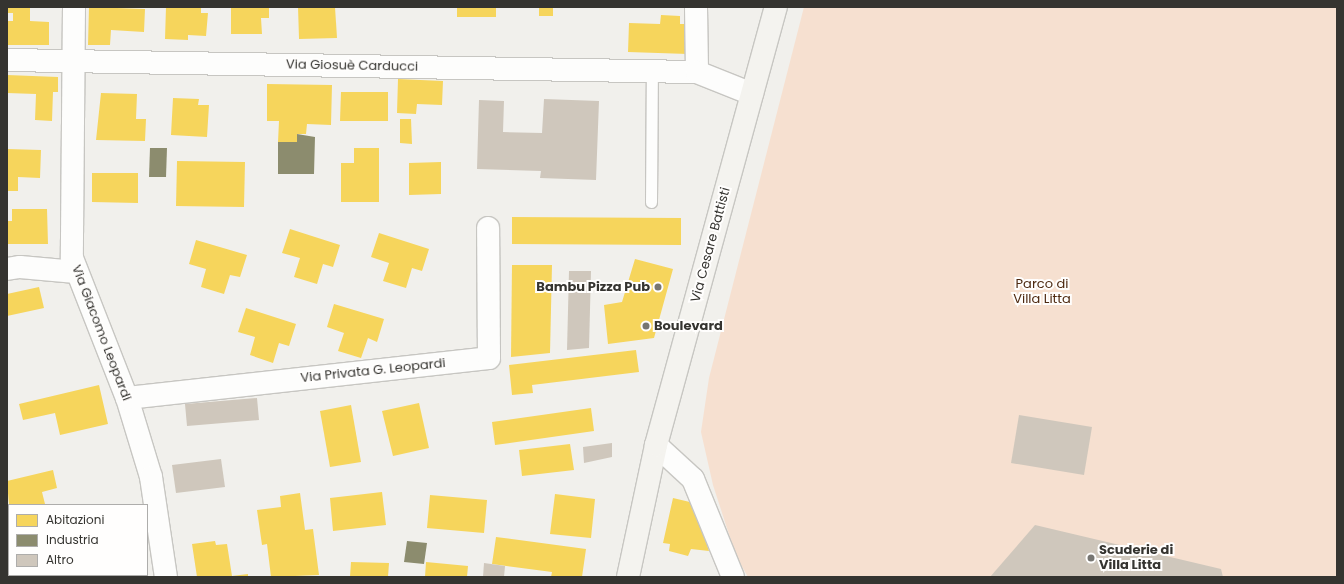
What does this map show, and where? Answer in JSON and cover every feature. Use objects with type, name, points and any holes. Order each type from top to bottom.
[{"type":"main road","name":"Via Cesare Battisti","points":[[628,577],[656,445],[776,7]]},
{"type":"street","name":"Via Giacomo Leopardi","points":[[74,7],[72,61],[72,258],[76,272],[126,398],[151,477],[166,577]]},
{"type":"street","points":[[696,7],[697,72]]},
{"type":"street","name":"Via Giosuè Carducci","points":[[7,60],[697,72],[752,94]]},
{"type":"street","name":"Via Privata G. Leopardi","points":[[126,398],[489,358],[488,228]]},
{"type":"street","points":[[7,268],[20,267],[76,272]]},
{"type":"street","points":[[656,445],[693,479],[733,577]]},
{"type":"lane","points":[[651,202],[652,72]]},
{"type":"green space","name":"Parco di Villa Litta","points":[[804,7],[1337,7],[1337,577],[748,577],[736,556],[713,485],[701,432],[709,378]]},
{"type":"building: Abitazioni","points":[[7,7],[30,7],[30,21],[49,22],[49,45],[8,45],[8,21],[13,21],[13,13],[7,13]]},
{"type":"building: Abitazioni","points":[[89,7],[145,9],[144,32],[111,30],[110,45],[88,45]]},
{"type":"building: Abitazioni","points":[[166,7],[201,7],[201,13],[208,13],[206,36],[188,35],[188,40],[165,39]]},
{"type":"building: Abitazioni","points":[[231,7],[269,7],[269,18],[261,18],[262,34],[231,34]]},
{"type":"building: Abitazioni","points":[[298,7],[335,7],[337,38],[299,39]]},
{"type":"building: Abitazioni","points":[[457,7],[496,7],[496,17],[457,17]]},
{"type":"building: Abitazioni","points":[[539,7],[553,7],[553,16],[539,16]]},
{"type":"building: Abitazioni","points":[[661,15],[680,16],[680,24],[689,24],[688,54],[628,52],[629,23],[660,24]]},
{"type":"building: Abitazioni","points":[[7,75],[58,77],[58,92],[53,92],[52,121],[35,120],[36,94],[7,93]]},
{"type":"building: Abitazioni","points":[[398,79],[443,81],[442,105],[417,104],[416,114],[397,113]]},
{"type":"building: Abitazioni","points":[[267,84],[332,85],[331,125],[307,124],[306,134],[297,134],[297,142],[278,142],[279,121],[267,121]]},
{"type":"building: Abitazioni","points":[[341,92],[388,92],[388,121],[340,121]]},
{"type":"building: Abitazioni","points":[[101,93],[137,94],[136,119],[146,119],[145,141],[96,140]]},
{"type":"building: Abitazioni","points":[[173,98],[199,99],[198,105],[209,105],[207,137],[171,135]]},
{"type":"building: Abitazioni","points":[[400,119],[411,119],[412,144],[400,143]]},
{"type":"building: Abitazioni","points":[[354,148],[379,148],[379,202],[341,202],[341,163],[354,163]]},
{"type":"building: Abitazioni","points":[[7,149],[41,150],[40,178],[18,177],[18,191],[7,191]]},
{"type":"building: Abitazioni","points":[[177,161],[245,162],[244,207],[176,206]]},
{"type":"building: Abitazioni","points":[[441,162],[441,194],[409,195],[409,163]]},
{"type":"building: Abitazioni","points":[[92,173],[138,173],[138,203],[92,202]]},
{"type":"building: Abitazioni","points":[[12,209],[47,209],[48,244],[7,244],[7,221],[12,221]]},
{"type":"building: Abitazioni","points":[[512,217],[681,218],[681,245],[512,244]]},
{"type":"building: Abitazioni","points":[[290,229],[340,245],[333,267],[323,264],[317,284],[294,277],[300,258],[282,253]]},
{"type":"building: Abitazioni","points":[[379,233],[429,249],[422,271],[412,268],[406,288],[383,281],[389,263],[371,257]]},
{"type":"building: Abitazioni","points":[[196,240],[247,255],[240,277],[230,275],[224,294],[201,287],[206,269],[189,264]]},
{"type":"building: Abitazioni","points":[[635,259],[673,269],[654,338],[608,344],[604,305],[622,302]]},
{"type":"building: Abitazioni","points":[[512,265],[552,265],[550,353],[511,357]]},
{"type":"building: Abitazioni","points":[[39,287],[44,308],[7,316],[7,294]]},
{"type":"building: Abitazioni","points":[[334,304],[384,319],[377,342],[368,338],[361,358],[338,351],[344,333],[327,327]]},
{"type":"building: Abitazioni","points":[[246,308],[296,324],[289,346],[279,343],[273,363],[250,355],[255,337],[238,332]]},
{"type":"building: Abitazioni","points":[[636,350],[639,372],[532,385],[533,393],[512,395],[509,365]]},
{"type":"building: Abitazioni","points":[[99,385],[108,424],[60,435],[55,413],[23,420],[19,404]]},
{"type":"building: Abitazioni","points":[[419,403],[429,448],[393,456],[382,411]]},
{"type":"building: Abitazioni","points":[[351,405],[361,462],[330,467],[320,411]]},
{"type":"building: Abitazioni","points":[[591,408],[594,431],[495,445],[492,422]]},
{"type":"building: Abitazioni","points":[[570,444],[574,470],[522,476],[519,450]]},
{"type":"building: Abitazioni","points":[[53,470],[57,488],[42,492],[45,504],[9,504],[7,481]]},
{"type":"building: Abitazioni","points":[[382,492],[386,525],[333,531],[330,498]]},
{"type":"building: Abitazioni","points":[[300,493],[305,530],[313,529],[319,575],[271,577],[267,544],[262,545],[257,510],[281,507],[280,496]]},
{"type":"building: Abitazioni","points":[[555,494],[595,499],[591,538],[550,534]]},
{"type":"building: Abitazioni","points":[[430,495],[487,500],[484,533],[427,528]]},
{"type":"building: Abitazioni","points":[[673,498],[694,503],[709,551],[691,549],[688,556],[669,551],[670,544],[663,543]]},
{"type":"building: Abitazioni","points":[[496,537],[586,549],[582,577],[551,577],[552,572],[492,564]]},
{"type":"building: Abitazioni","points":[[215,541],[216,545],[227,544],[232,576],[248,574],[248,577],[197,577],[192,544]]},
{"type":"building: Abitazioni","points":[[351,562],[389,563],[388,577],[350,577]]},
{"type":"building: Abitazioni","points":[[426,562],[468,566],[467,577],[425,577]]},
{"type":"building: Abitazioni","points":[[8,571],[8,576],[33,577],[7,577]]},
{"type":"building: Industria","points":[[297,134],[315,137],[314,174],[278,174],[278,142],[297,142]]},
{"type":"building: Industria","points":[[150,148],[167,148],[166,177],[149,177]]},
{"type":"building: Industria","points":[[7,518],[8,536],[7,537]]},
{"type":"building: Industria","points":[[407,541],[427,543],[424,564],[404,562]]},
{"type":"building: Altro","points":[[544,99],[599,101],[596,180],[540,178],[541,171],[477,169],[479,100],[504,101],[503,132],[542,133]]},
{"type":"building: Altro","points":[[569,271],[591,271],[589,348],[567,350]]},
{"type":"building: Altro","points":[[257,398],[259,420],[187,426],[185,404]]},
{"type":"building: Altro","points":[[1019,415],[1092,427],[1084,475],[1011,463]]},
{"type":"building: Altro","points":[[612,443],[612,457],[584,463],[583,447]]},
{"type":"building: Altro","points":[[221,459],[225,487],[176,493],[172,465]]},
{"type":"building: Altro","name":"Scuderie di Villa Litta","points":[[1035,525],[1221,569],[1223,577],[990,577]]},
{"type":"building: Altro","points":[[484,563],[505,566],[504,577],[483,577]]},
{"type":"place","name":"Bambu Pizza Pub","points":[[658,287]]},
{"type":"place","name":"Boulevard","points":[[646,326]]},
{"type":"place","name":"Scuderie di Villa Litta","points":[[1091,558]]}]
